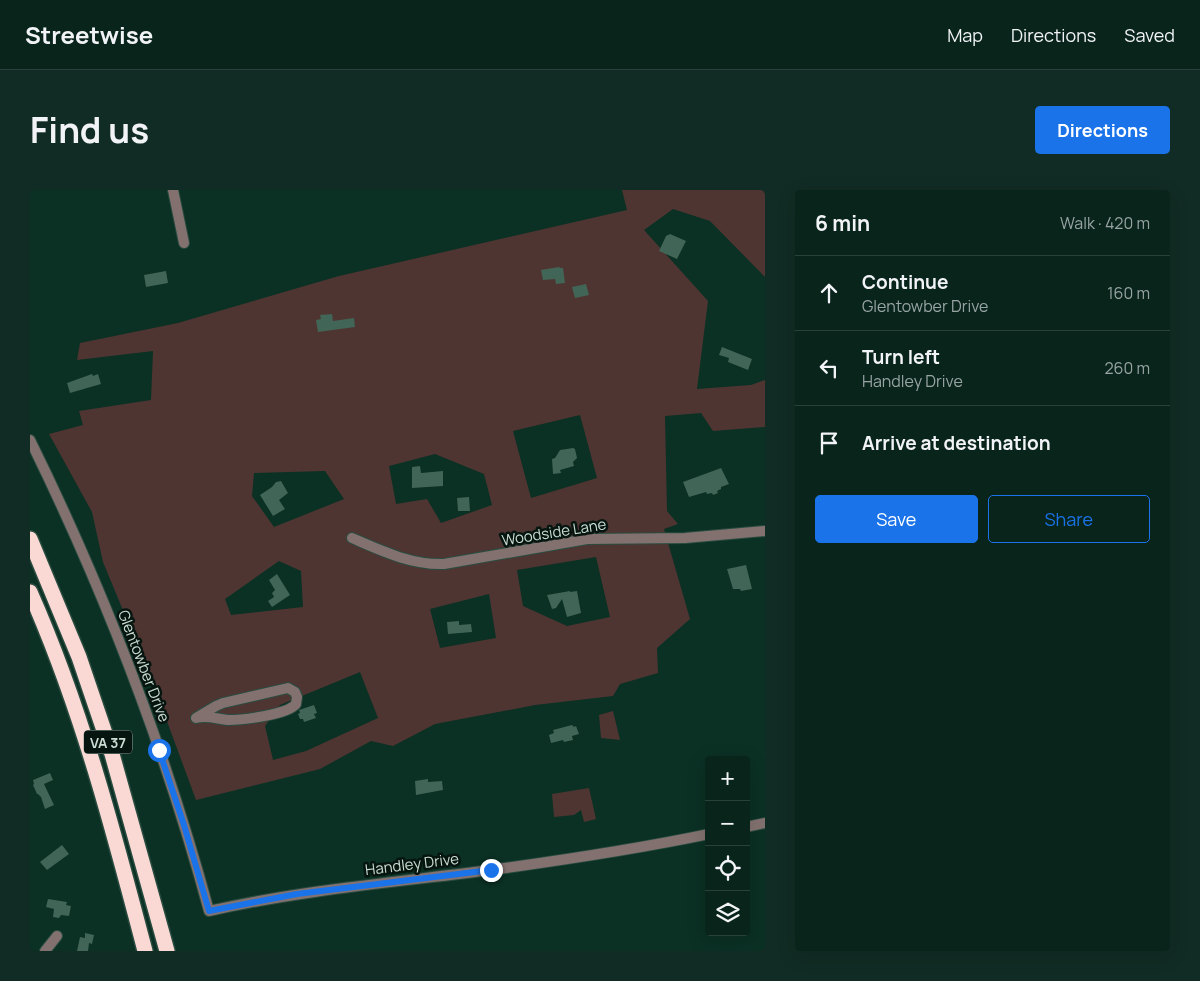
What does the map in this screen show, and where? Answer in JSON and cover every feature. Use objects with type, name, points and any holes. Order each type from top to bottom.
[{"type":"highway","name":"VA 37","points":[[30,540],[58,603],[90,686],[112,754],[167,951]]},
{"type":"highway","name":"VA 37","points":[[30,592],[70,691],[90,752],[145,951]]},
{"type":"street","points":[[173,190],[184,243]]},
{"type":"street","name":"Glentowber Drive","points":[[30,440],[90,568],[116,633],[168,776],[209,911]]},
{"type":"street","name":"Woodside Lane","points":[[352,538],[404,560],[424,564],[444,564],[587,539],[617,537],[685,538],[765,531]]},
{"type":"street","points":[[39,612],[58,603]]},
{"type":"street","points":[[288,688],[295,692],[297,697],[296,704],[289,710],[252,718],[225,720],[200,717],[196,718],[223,703],[288,688]]},
{"type":"street","points":[[750,826],[765,823]]},
{"type":"street","name":"Handley Drive","points":[[209,911],[278,897],[501,868],[637,848],[705,835]]},
{"type":"street","points":[[45,951],[57,936]]},
{"type":"shaded area","points":[[622,190],[765,190],[765,277],[710,221],[673,209],[644,230],[708,301],[697,389],[751,385],[765,380],[765,427],[713,431],[701,413],[665,416],[667,511],[678,524],[664,529],[690,619],[657,648],[658,673],[620,684],[613,696],[535,705],[435,724],[393,746],[371,741],[320,769],[196,800],[151,678],[103,562],[92,512],[49,434],[83,425],[79,411],[151,400],[153,351],[77,360],[80,343],[178,323],[339,276],[627,210]],"holes":[[[580,415],[597,478],[531,498],[513,431]],[[435,454],[484,474],[492,505],[441,523],[427,499],[396,504],[389,466]],[[325,471],[344,499],[274,527],[252,496],[254,473]],[[596,557],[610,617],[567,626],[523,606],[517,570]],[[279,561],[301,571],[303,607],[231,615],[225,599]],[[489,594],[496,638],[440,648],[430,609]],[[360,672],[378,718],[306,751],[273,760],[265,726],[280,705]]]},
{"type":"shaded area","points":[[613,711],[620,740],[601,738],[599,715]]},
{"type":"shaded area","points":[[589,788],[596,819],[584,822],[581,810],[574,815],[554,817],[552,794]]},
{"type":"building","points":[[670,234],[686,241],[677,259],[659,251],[666,236]]},
{"type":"building","points":[[563,268],[565,283],[556,284],[555,279],[543,280],[541,270]]},
{"type":"building","points":[[166,271],[168,283],[146,287],[144,275]]},
{"type":"building","points":[[586,284],[589,295],[575,298],[572,287]]},
{"type":"building","points":[[332,314],[333,321],[354,318],[355,327],[318,332],[316,320],[321,319],[320,315]]},
{"type":"building","points":[[722,347],[752,359],[748,370],[728,362],[729,358],[719,355]]},
{"type":"building","points":[[92,374],[93,376],[98,374],[101,384],[70,393],[67,383]]},
{"type":"building","points":[[573,448],[577,458],[573,462],[574,466],[560,470],[561,473],[553,474],[552,459],[555,458],[560,450]]},
{"type":"building","points":[[420,466],[421,473],[443,471],[443,486],[412,488],[412,467]]},
{"type":"building","points":[[721,468],[729,484],[721,487],[717,491],[718,493],[713,495],[706,492],[689,497],[683,482]]},
{"type":"building","points":[[281,481],[288,493],[279,500],[285,509],[273,516],[260,495],[276,482]]},
{"type":"building","points":[[469,497],[470,511],[458,511],[457,498]]},
{"type":"building","points":[[746,565],[752,589],[741,591],[740,589],[733,589],[727,569]]},
{"type":"building","points":[[277,574],[290,595],[272,607],[268,601],[274,597],[272,593],[275,590],[269,580]]},
{"type":"building","points":[[577,591],[581,613],[567,617],[562,599],[556,608],[552,609],[547,595]]},
{"type":"building","points":[[459,621],[459,625],[471,624],[472,632],[448,634],[447,622]]},
{"type":"building","points":[[314,705],[317,713],[314,714],[316,718],[304,722],[303,719],[300,719],[299,710]]},
{"type":"building","points":[[572,725],[576,726],[579,734],[572,736],[573,740],[551,743],[549,735],[554,733],[553,730]]},
{"type":"building","points":[[50,773],[53,780],[44,784],[54,805],[45,809],[41,797],[37,794],[33,785],[33,780]]},
{"type":"building","points":[[428,779],[428,782],[442,781],[443,790],[416,795],[415,781]]},
{"type":"building","points":[[62,845],[69,854],[47,870],[40,862]]},
{"type":"building","points":[[48,899],[67,902],[66,905],[71,906],[69,916],[53,917],[54,909],[46,907]]},
{"type":"building","points":[[85,933],[94,935],[92,944],[89,943],[88,951],[77,951],[80,937],[85,938]]},
{"type":"route","points":[[159,750],[184,825],[209,911],[297,894],[491,870]]}]
